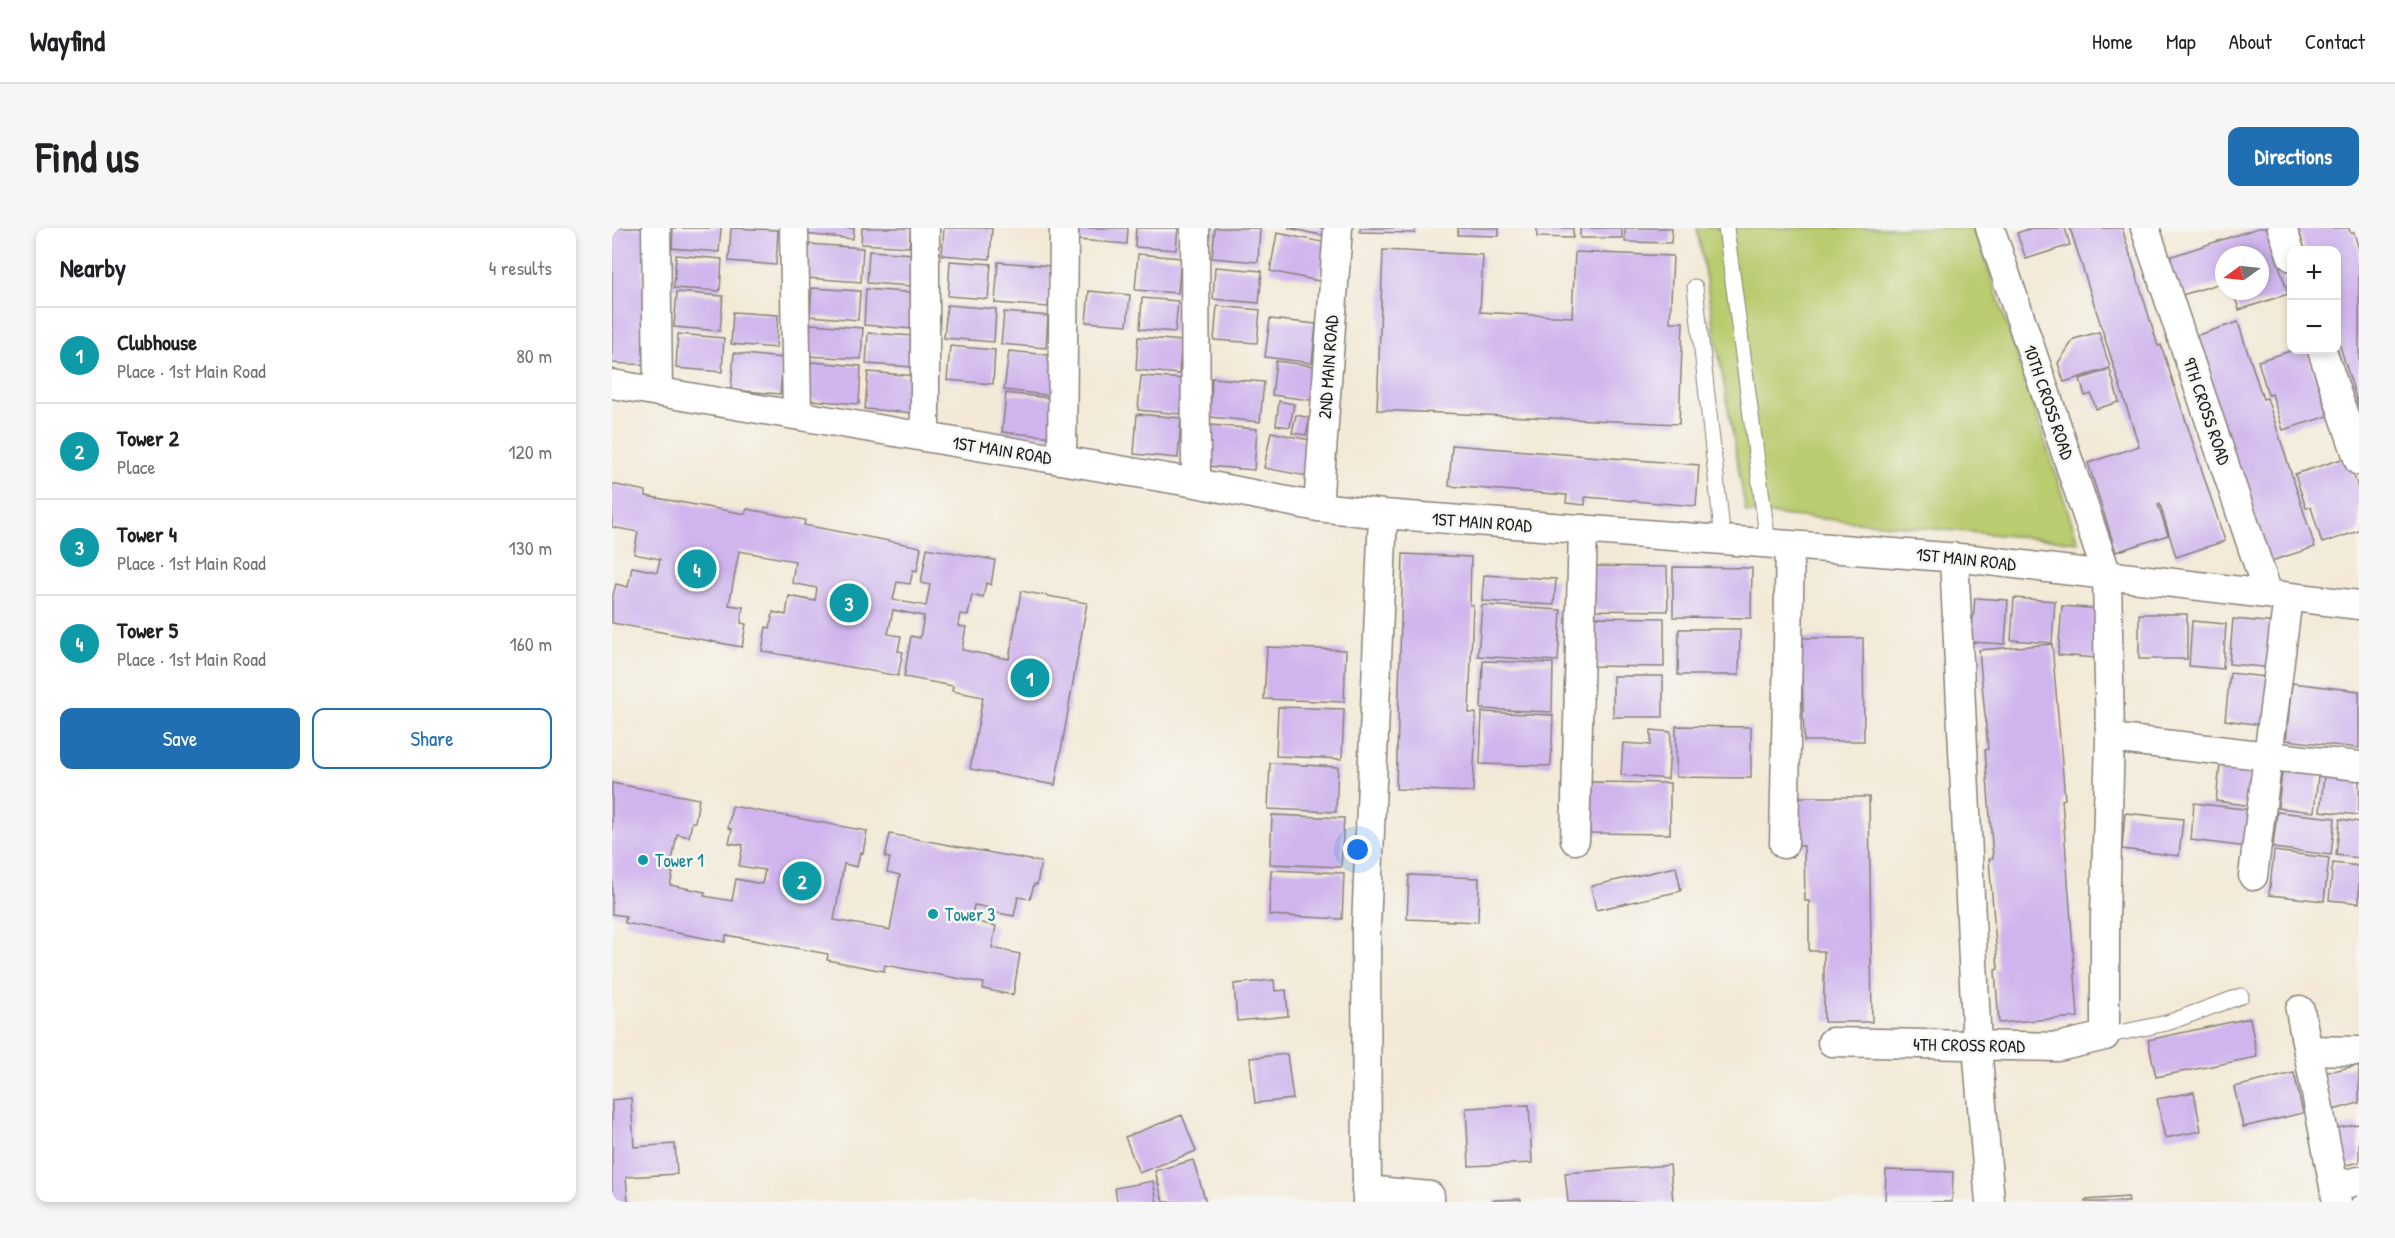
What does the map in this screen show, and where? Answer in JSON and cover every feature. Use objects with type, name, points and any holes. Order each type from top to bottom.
[{"type":"street","points":[[656,228],[658,392]]},
{"type":"street","points":[[794,228],[797,415]]},
{"type":"street","points":[[925,228],[925,437]]},
{"type":"street","points":[[1062,460],[1064,228]]},
{"type":"street","points":[[1195,228],[1196,483]]},
{"type":"street","name":"2ND MAIN ROAD","points":[[1318,507],[1338,228]]},
{"type":"street","name":"10TH CROSS ROAD","points":[[1990,228],[2107,575],[2110,738],[2105,916],[2105,1036]]},
{"type":"street","name":"9TH CROSS ROAD","points":[[2145,228],[2278,596]]},
{"type":"street","points":[[2282,228],[2288,246]]},
{"type":"street","points":[[2323,354],[2359,461]]},
{"type":"street","name":"1ST MAIN ROAD","points":[[612,384],[1196,483],[1318,507],[1583,530],[1954,557],[2359,605]]},
{"type":"street","points":[[1383,514],[1366,928],[1367,1196],[1430,1196],[1430,1202]]},
{"type":"street","points":[[1575,840],[1583,530]]},
{"type":"street","points":[[1779,544],[1784,844]]},
{"type":"street","points":[[1954,557],[1977,1046],[1990,1202]]},
{"type":"street","points":[[2253,876],[2269,756],[2278,596]]},
{"type":"street","points":[[2110,738],[2359,766]]},
{"type":"street","points":[[2300,1010],[2344,1190]]},
{"type":"street","name":"4TH CROSS ROAD","points":[[1832,1042],[2058,1047],[2105,1036]]},
{"type":"street","points":[[2308,1050],[2359,1051]]},
{"type":"lane","points":[[1726,228],[1779,544]]},
{"type":"lane","points":[[1695,287],[1723,540]]},
{"type":"lane","points":[[2105,1036],[2167,1023],[2241,996]]},
{"type":"green space","points":[[1697,228],[1975,228],[2078,542],[1746,512]]},
{"type":"building","points":[[612,228],[645,228],[642,284],[652,284],[648,365],[612,363]]},
{"type":"building","points":[[673,228],[721,228],[719,252],[672,248]]},
{"type":"building","points":[[731,228],[778,230],[776,265],[729,261]]},
{"type":"building","points":[[804,228],[854,228],[853,239],[803,234]]},
{"type":"building","points":[[862,228],[911,228],[909,247],[861,244]]},
{"type":"building","points":[[944,228],[992,228],[990,259],[942,255]]},
{"type":"building","points":[[1079,228],[1128,228],[1127,244],[1078,240]]},
{"type":"building","points":[[1136,228],[1178,228],[1176,250],[1135,247]]},
{"type":"building","points":[[1215,228],[1260,228],[1258,262],[1212,258]]},
{"type":"building","points":[[1288,228],[1332,228],[1330,237]]},
{"type":"building","points":[[1360,228],[1415,228],[1415,233],[1360,232]]},
{"type":"building","points":[[1458,228],[1499,228],[1499,236],[1458,235]]},
{"type":"building","points":[[1537,228],[1573,228],[1573,238],[1537,237]]},
{"type":"building","points":[[1580,228],[1622,228],[1622,238],[1580,238]]},
{"type":"building","points":[[1625,228],[1672,228],[1671,243],[1625,242]]},
{"type":"building","points":[[2032,228],[2065,228],[2070,245],[2026,259],[2017,233]]},
{"type":"building","points":[[2070,228],[2122,228],[2158,346],[2161,345],[2225,541],[2176,557],[2160,504],[2158,505],[2168,535],[2116,552],[2088,463],[2139,446]]},
{"type":"building","points":[[2258,228],[2267,228],[2287,294],[2239,310],[2236,300],[2269,300],[2269,246],[2215,246],[2215,285],[2176,297],[2163,259]]},
{"type":"building","points":[[2298,228],[2349,228],[2350,233],[2354,233],[2359,249],[2359,408],[2341,349],[2341,246],[2304,246]]},
{"type":"building","points":[[1277,233],[1327,243],[1319,281],[1270,271]]},
{"type":"building","points":[[809,244],[863,248],[861,282],[807,278]]},
{"type":"building","points":[[1383,250],[1483,255],[1480,312],[1572,317],[1575,252],[1673,256],[1670,322],[1683,322],[1679,424],[1377,410]]},
{"type":"building","points":[[869,251],[914,254],[912,286],[867,283]]},
{"type":"building","points":[[1138,254],[1181,258],[1178,293],[1135,290]]},
{"type":"building","points":[[676,255],[722,259],[720,291],[674,288]]},
{"type":"building","points":[[950,261],[991,264],[988,299],[948,296]]},
{"type":"building","points":[[998,262],[1051,266],[1048,307],[995,303]]},
{"type":"building","points":[[1215,267],[1262,271],[1259,303],[1213,299]]},
{"type":"building","points":[[812,288],[860,291],[858,320],[810,316]]},
{"type":"building","points":[[866,289],[916,293],[913,329],[864,325]]},
{"type":"building","points":[[1089,291],[1130,295],[1127,325],[1086,322]]},
{"type":"building","points":[[677,292],[723,296],[720,331],[674,327]]},
{"type":"building","points":[[1142,298],[1178,301],[1175,332],[1140,329]]},
{"type":"building","points":[[947,305],[996,309],[994,342],[944,338]]},
{"type":"building","points":[[1217,306],[1260,310],[1257,343],[1214,340]]},
{"type":"building","points":[[733,312],[778,315],[776,348],[731,344]]},
{"type":"building","points":[[1004,312],[1048,316],[1046,348],[1001,344]]},
{"type":"building","points":[[1270,319],[1316,324],[1312,363],[1265,357]]},
{"type":"building","points":[[2238,322],[2263,399],[2267,398],[2315,547],[2268,562],[2189,338]]},
{"type":"building","points":[[811,324],[863,328],[861,359],[808,356]]},
{"type":"building","points":[[2099,332],[2110,368],[2064,382],[2058,363],[2074,339]]},
{"type":"building","points":[[868,333],[915,336],[913,367],[866,364]]},
{"type":"building","points":[[678,334],[724,338],[722,372],[676,368]]},
{"type":"building","points":[[1138,337],[1182,341],[1179,374],[1136,370]]},
{"type":"building","points":[[950,346],[995,350],[993,384],[947,380]]},
{"type":"building","points":[[1009,351],[1058,356],[1054,396],[1004,390]]},
{"type":"building","points":[[2287,352],[2287,354],[2308,354],[2328,416],[2283,430],[2272,394],[2268,395],[2258,361]]},
{"type":"building","points":[[734,353],[783,358],[780,394],[731,390]]},
{"type":"building","points":[[1276,361],[1322,367],[1317,401],[1272,395]]},
{"type":"building","points":[[811,362],[861,366],[859,404],[809,400]]},
{"type":"building","points":[[2110,370],[2119,402],[2096,409],[2091,394],[2085,396],[2080,379]]},
{"type":"building","points":[[868,372],[916,376],[913,413],[865,409]]},
{"type":"building","points":[[1141,376],[1184,379],[1181,414],[1138,410]]},
{"type":"building","points":[[1212,378],[1264,382],[1260,422],[1210,417]]},
{"type":"building","points":[[1006,393],[1058,399],[1055,437],[1002,432]]},
{"type":"building","points":[[1279,401],[1294,404],[1290,427],[1276,425]]},
{"type":"building","points":[[1137,414],[1181,418],[1178,458],[1134,454]]},
{"type":"building","points":[[1296,415],[1310,418],[1306,435],[1292,433]]},
{"type":"building","points":[[1210,425],[1257,429],[1254,470],[1207,466]]},
{"type":"building","points":[[1271,432],[1319,442],[1312,477],[1264,468]]},
{"type":"building","points":[[1452,445],[1699,465],[1696,506],[1585,497],[1585,505],[1566,503],[1567,495],[1449,486]]},
{"type":"building","points":[[2348,457],[2359,491],[2359,531],[2322,543],[2311,507],[2306,508],[2295,474]]},
{"type":"building","points":[[612,484],[646,491],[646,496],[745,514],[747,509],[805,520],[804,525],[921,547],[917,571],[913,570],[910,584],[897,582],[893,600],[926,606],[930,585],[921,583],[927,548],[995,560],[991,585],[986,583],[983,598],[972,595],[968,615],[960,614],[958,626],[966,627],[962,650],[1009,659],[1021,591],[1087,603],[1055,785],[970,769],[983,697],[952,691],[953,686],[904,677],[911,636],[920,638],[924,616],[893,610],[888,634],[901,636],[898,651],[903,652],[898,676],[762,651],[766,627],[770,628],[773,612],[786,615],[789,596],[815,601],[817,588],[792,583],[795,561],[739,551],[729,605],[743,607],[741,623],[746,624],[742,647],[612,623],[612,599],[616,584],[628,587],[632,567],[657,572],[660,559],[634,554],[638,532],[612,527]]},
{"type":"building","points":[[1403,554],[1471,557],[1470,605],[1473,605],[1469,713],[1476,713],[1473,792],[1396,789]]},
{"type":"building","points":[[1588,566],[1667,567],[1668,611],[1588,610]]},
{"type":"building","points":[[1673,567],[1752,568],[1751,618],[1673,617]]},
{"type":"building","points":[[1484,575],[1556,579],[1554,605],[1482,601]]},
{"type":"building","points":[[1975,598],[2008,600],[2005,644],[1971,642]]},
{"type":"building","points":[[2014,598],[2055,601],[2052,643],[2011,640]]},
{"type":"building","points":[[1482,605],[1561,610],[1558,661],[1478,656]]},
{"type":"building","points":[[2062,606],[2101,609],[2097,658],[2058,655]]},
{"type":"building","points":[[2139,614],[2187,614],[2187,659],[2139,659]]},
{"type":"building","points":[[1591,617],[1664,618],[1664,667],[1591,666]]},
{"type":"building","points":[[2233,619],[2278,623],[2275,668],[2229,664]]},
{"type":"building","points":[[2192,621],[2226,624],[2223,669],[2189,666]]},
{"type":"building","points":[[1679,629],[1740,629],[1739,675],[1678,675]]},
{"type":"building","points":[[1801,638],[1863,638],[1864,741],[1804,741]]},
{"type":"building","points":[[2052,644],[2065,799],[2062,800],[2078,1017],[1999,1023],[1995,970],[1998,969],[1989,859],[1993,858],[1985,750],[1988,749],[1979,650]]},
{"type":"building","points":[[1267,647],[1346,650],[1344,702],[1264,699]]},
{"type":"building","points":[[1483,661],[1553,663],[1552,712],[1481,709]]},
{"type":"building","points":[[2230,673],[2274,678],[2269,726],[2225,720]]},
{"type":"building","points":[[1613,676],[1663,676],[1663,717],[1613,717]]},
{"type":"building","points":[[2292,683],[2359,691],[2359,748],[2286,740]]},
{"type":"building","points":[[1278,707],[1344,709],[1342,759],[1276,756]]},
{"type":"building","points":[[1482,712],[1553,715],[1551,766],[1480,764]]},
{"type":"building","points":[[1676,726],[1751,727],[1751,778],[1676,777]]},
{"type":"building","points":[[1651,730],[1671,732],[1668,779],[1621,775],[1623,743],[1651,745]]},
{"type":"building","points":[[2221,755],[2258,760],[2253,806],[2216,801]]},
{"type":"building","points":[[1270,763],[1338,767],[1336,812],[1268,809]]},
{"type":"building","points":[[2283,763],[2319,767],[2314,812],[2278,808]]},
{"type":"building","points":[[2325,769],[2359,772],[2359,815],[2320,811]]},
{"type":"building","points":[[1590,782],[1670,783],[1670,834],[1590,833]]},
{"type":"building","points":[[612,783],[699,799],[695,822],[692,822],[689,837],[677,834],[670,885],[705,892],[704,896],[732,901],[736,879],[762,884],[765,870],[739,866],[743,845],[729,843],[732,829],[728,828],[732,806],[867,831],[863,853],[860,852],[857,867],[844,864],[834,920],[890,930],[900,875],[887,872],[890,858],[885,857],[890,834],[1041,862],[1037,885],[1034,884],[1030,899],[1018,897],[1014,916],[988,911],[989,908],[974,905],[971,921],[996,926],[992,948],[1020,954],[1013,995],[983,989],[984,983],[885,965],[884,971],[827,960],[828,954],[726,935],[725,942],[625,923],[626,916],[612,914]]},
{"type":"building","points":[[1792,797],[1869,797],[1872,1022],[1824,1022],[1824,951],[1809,951],[1809,901],[1805,901],[1804,846],[1792,846]]},
{"type":"building","points":[[2194,803],[2251,810],[2247,847],[2191,840]]},
{"type":"building","points":[[2277,812],[2335,818],[2331,855],[2273,848]]},
{"type":"building","points":[[2125,813],[2183,819],[2179,856],[2122,849]]},
{"type":"building","points":[[1272,815],[1344,818],[1341,867],[1270,864]]},
{"type":"building","points":[[2340,819],[2359,822],[2359,858],[2336,855]]},
{"type":"building","points":[[2274,851],[2329,858],[2324,901],[2269,895]]},
{"type":"building","points":[[2333,863],[2359,866],[2359,903],[2329,900]]},
{"type":"building","points":[[1676,867],[1681,891],[1596,910],[1591,886]]},
{"type":"building","points":[[1271,870],[1344,873],[1342,919],[1269,915]]},
{"type":"building","points":[[1409,875],[1479,878],[1478,922],[1407,919]]},
{"type":"building","points":[[1274,980],[1275,991],[1286,990],[1288,1016],[1237,1021],[1234,984]]},
{"type":"building","points":[[2250,1018],[2257,1057],[2156,1077],[2148,1040]]},
{"type":"building","points":[[1287,1054],[1293,1099],[1255,1103],[1250,1058]]},
{"type":"building","points":[[2359,1065],[2359,1103],[2333,1110],[2324,1073]]},
{"type":"building","points":[[2294,1073],[2303,1113],[2243,1127],[2234,1087]]},
{"type":"building","points":[[2194,1092],[2201,1131],[2165,1138],[2157,1099]]},
{"type":"building","points":[[631,1098],[634,1147],[675,1144],[677,1174],[626,1177],[628,1202],[612,1202],[612,1100]]},
{"type":"building","points":[[1529,1105],[1532,1163],[1469,1166],[1466,1108]]},
{"type":"building","points":[[1182,1115],[1196,1151],[1139,1173],[1125,1137]]},
{"type":"building","points":[[2359,1124],[2359,1162],[2342,1166],[2333,1129]]},
{"type":"building","points":[[1193,1160],[1206,1202],[1163,1202],[1155,1171]]},
{"type":"building","points":[[1670,1165],[1673,1202],[1568,1202],[1565,1173]]},
{"type":"building","points":[[1886,1170],[1953,1172],[1952,1202],[1885,1202]]},
{"type":"building","points":[[1153,1181],[1157,1202],[1117,1202],[1115,1188]]},
{"type":"building","points":[[2128,1197],[2129,1202],[2085,1202],[2085,1200]]},
{"type":"building","points":[[1521,1199],[1521,1202],[1493,1202],[1493,1200]]},
{"type":"place","name":"Tower 5","points":[[697,569]]},
{"type":"place","name":"Tower 4","points":[[849,603]]},
{"type":"place","name":"Clubhouse","points":[[1030,678]]},
{"type":"place","name":"Tower 1","points":[[643,860]]},
{"type":"place","name":"Tower 2","points":[[802,881]]},
{"type":"place","name":"Tower 3","points":[[933,914]]}]
